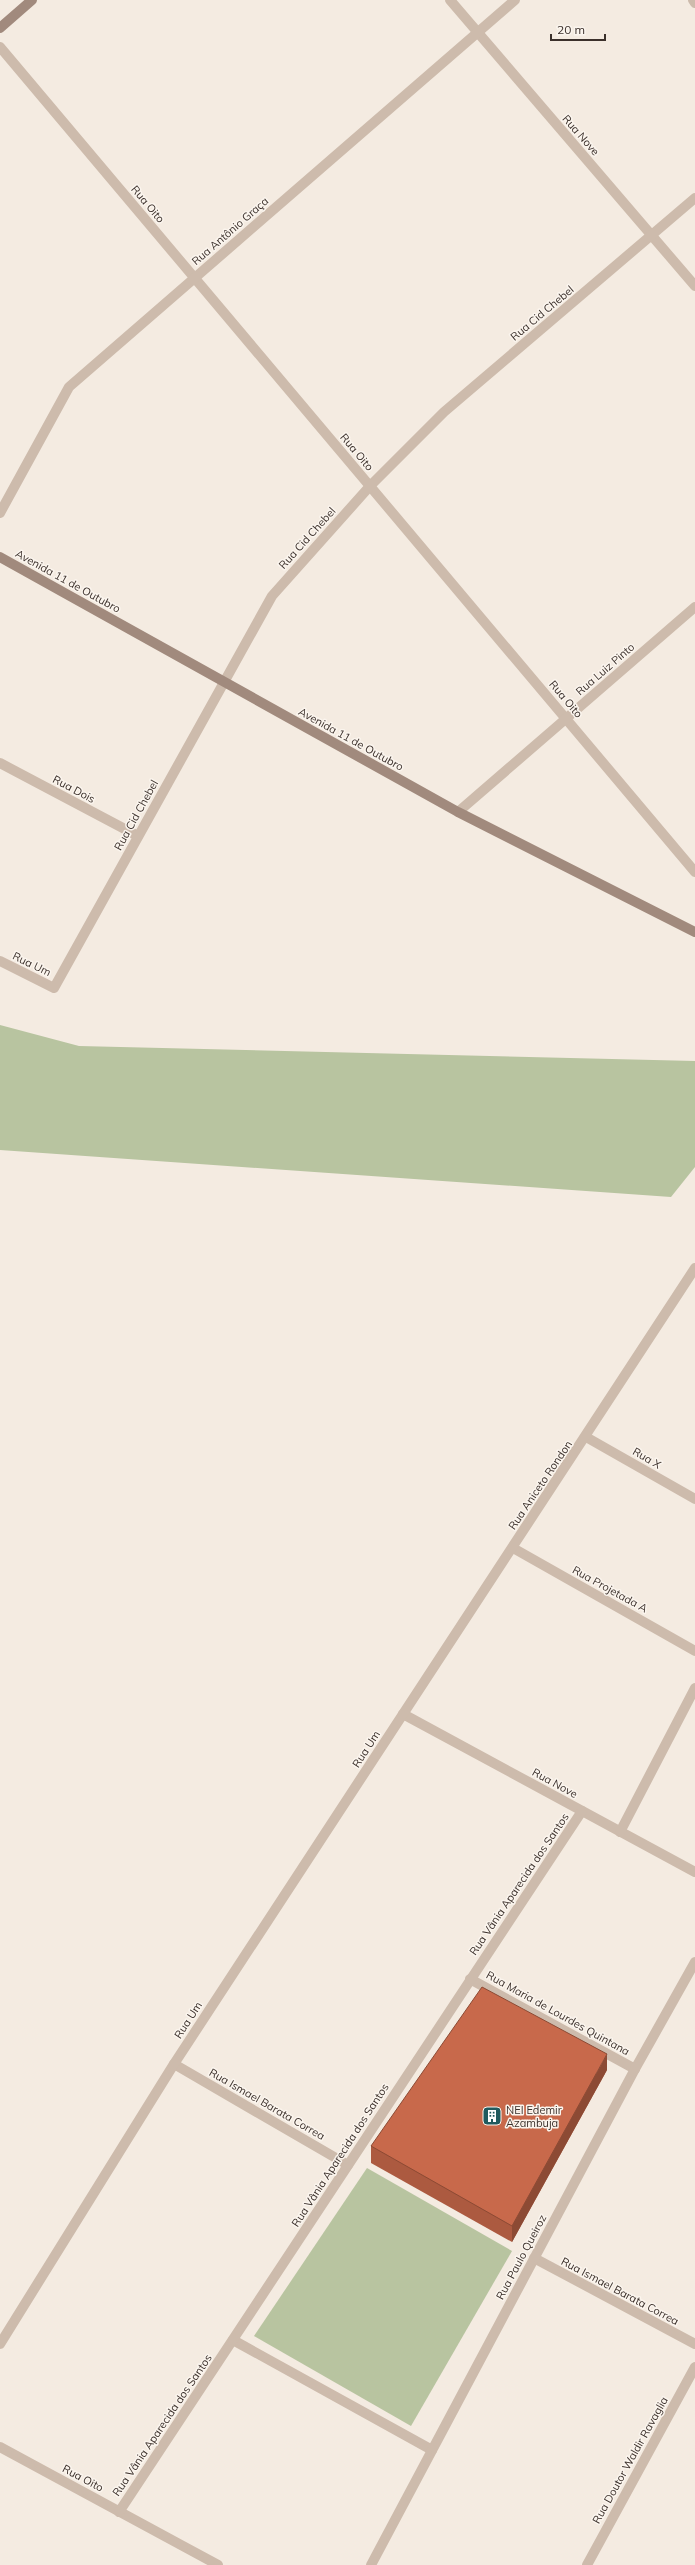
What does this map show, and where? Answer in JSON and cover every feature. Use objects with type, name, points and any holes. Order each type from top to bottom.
[{"type":"street","points":[[0,28],[32,0]]},
{"type":"street","name":"Rua Nove","points":[[450,0],[695,286]]},
{"type":"street","name":"Rua Antônio Graça","points":[[0,513],[69,387],[515,0]]},
{"type":"street","name":"Rua Oito","points":[[0,47],[695,872]]},
{"type":"street","name":"Rua Cid Chebel","points":[[54,988],[272,596],[370,486],[444,412],[695,198]]},
{"type":"street","name":"Avenida 11 de Outubro","points":[[0,557],[458,812],[695,932]]},
{"type":"street","name":"Rua Luiz Pinto","points":[[458,812],[695,607]]},
{"type":"street","name":"Rua Dois","points":[[0,764],[138,836]]},
{"type":"street","name":"Rua Um","points":[[0,961],[54,988]]},
{"type":"street","name":"Rua Aniceto Rondon","points":[[403,1714],[586,1437],[695,1268]]},
{"type":"street","name":"Rua X","points":[[586,1437],[695,1499]]},
{"type":"street","name":"Rua Projetada A","points":[[512,1548],[695,1651]]},
{"type":"street","points":[[620,1832],[695,1688]]},
{"type":"street","name":"Rua Nove","points":[[403,1714],[695,1872]]},
{"type":"street","name":"Rua Um","points":[[0,2344],[174,2064],[403,1714]]},
{"type":"street","name":"Rua Vânia Aparecida dos Santos","points":[[119,2512],[582,1811]]},
{"type":"street","name":"Rua Paulo Queiroz","points":[[371,2565],[635,2069],[695,1962]]},
{"type":"street","name":"Rua Maria de Lourdes Quintana","points":[[470,1979],[635,2069]]},
{"type":"street","name":"Rua Ismael Barata Correa","points":[[174,2064],[348,2164]]},
{"type":"street","name":"Rua Ismael Barata Correa","points":[[534,2258],[695,2344]]},
{"type":"street","points":[[233,2340],[432,2450]]},
{"type":"street","name":"Rua Doutor Waldir Ravaglia","points":[[587,2565],[695,2367]]},
{"type":"street","name":"Rua Oito","points":[[0,2447],[218,2565]]},
{"type":"green space","points":[[0,1025],[79,1046],[695,1061],[695,1167],[671,1197],[0,1150]]},
{"type":"green space","points":[[367,2168],[512,2251],[411,2426],[254,2336]]},
{"type":"building","name":"NEI Edemir Azambuja","points":[[482,1987],[607,2054],[512,2226],[371,2146]]},
{"type":"place","name":"NEI Edemir Azambuja","points":[[492,2116]]}]
